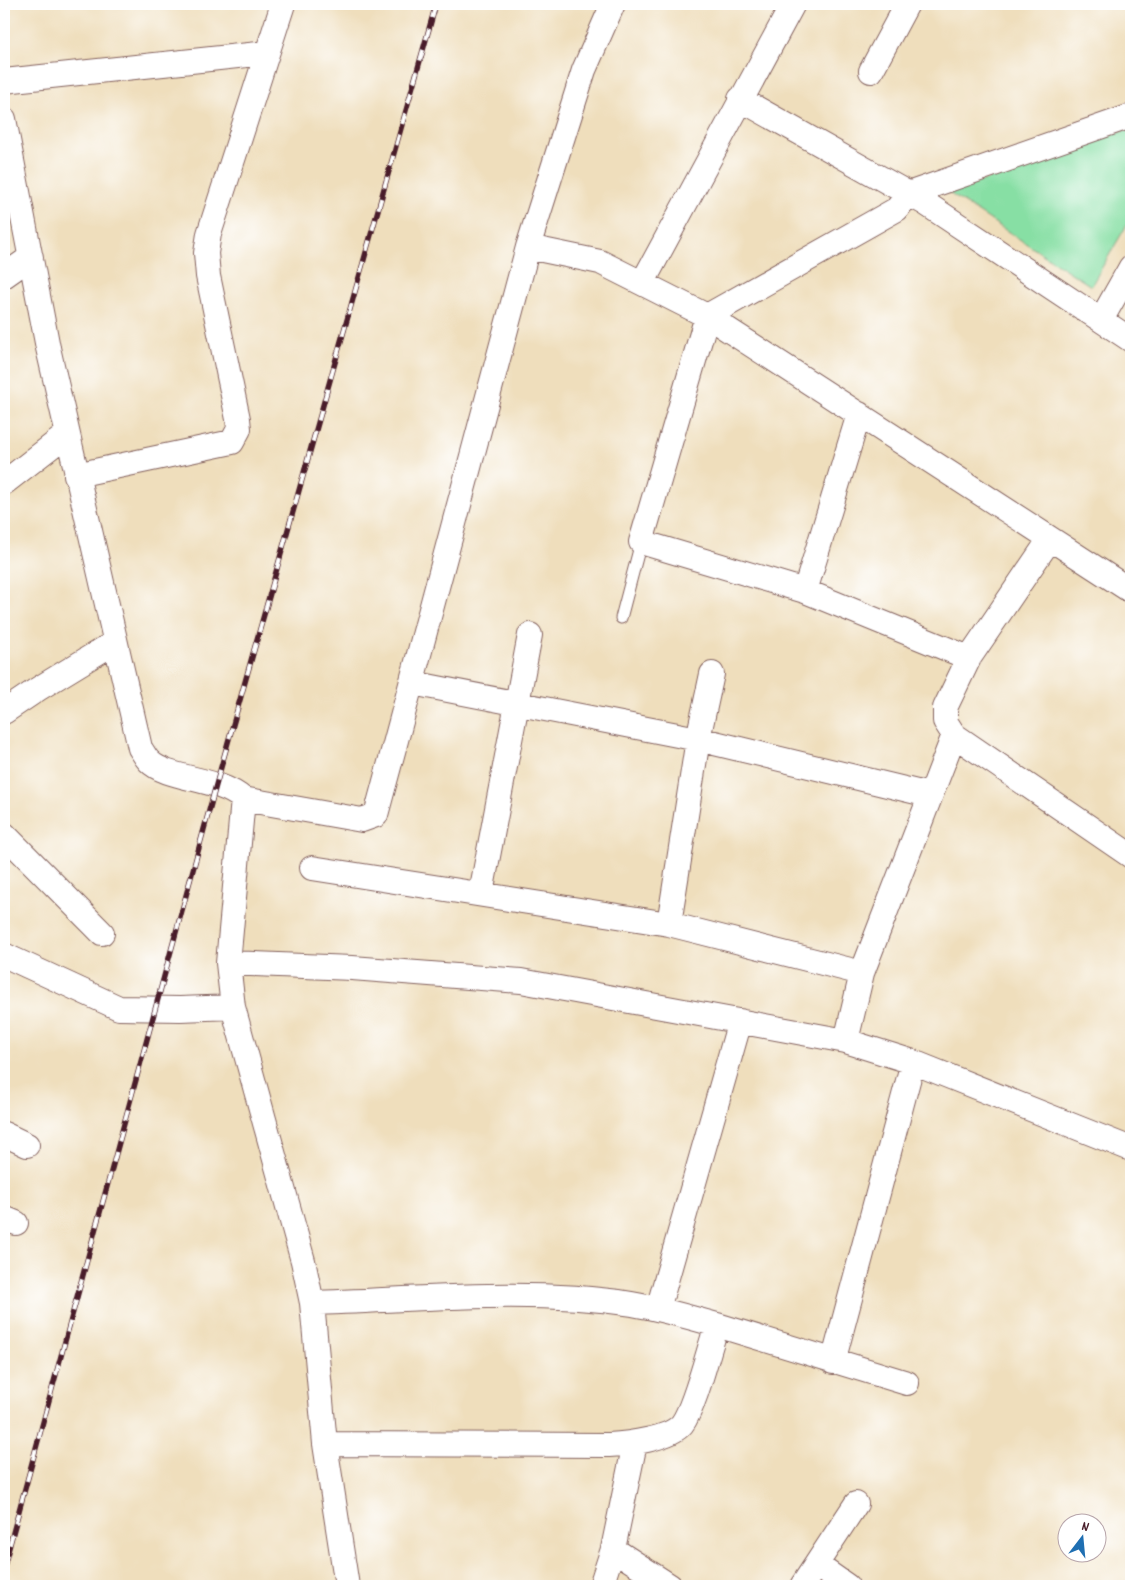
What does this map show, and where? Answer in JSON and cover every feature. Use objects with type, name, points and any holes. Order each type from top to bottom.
[{"type":"street","points":[[76,475],[232,442],[236,437],[238,419],[208,276],[206,253],[210,234],[283,4]]},
{"type":"street","points":[[4,119],[10,177],[31,257],[48,348],[76,475],[140,748],[150,762],[170,772],[216,784],[235,792],[243,799],[362,820],[376,815],[528,247],[584,70],[613,4]]},
{"type":"street","points":[[643,282],[740,99],[793,4]]},
{"type":"street","points":[[871,70],[907,4]]},
{"type":"street","points":[[4,81],[267,53]]},
{"type":"street","points":[[740,99],[908,194],[1131,340]]},
{"type":"street","points":[[969,658],[805,591],[641,542],[706,316],[896,209],[908,194],[1131,116]]},
{"type":"street","points":[[528,247],[600,262],[643,282],[706,316],[1131,591]]},
{"type":"street","points":[[4,276],[31,257]]},
{"type":"street","points":[[1101,320],[1131,267]]},
{"type":"street","points":[[805,591],[859,414]]},
{"type":"street","points":[[4,482],[67,434]]},
{"type":"street","points":[[1050,539],[969,658],[944,708],[945,721],[954,735],[1131,856]]},
{"type":"street","points":[[481,893],[530,635]]},
{"type":"street","points":[[4,712],[38,688],[115,642]]},
{"type":"street","points":[[669,924],[698,739],[712,674]]},
{"type":"street","points":[[412,683],[698,739],[929,796]]},
{"type":"street","points":[[846,1041],[862,973],[954,735]]},
{"type":"street","points":[[243,799],[228,963],[233,1008],[304,1261],[312,1304],[325,1444],[347,1586]]},
{"type":"street","points":[[4,834],[102,933]]},
{"type":"street","points":[[312,868],[669,924],[862,973]]},
{"type":"street","points":[[4,955],[118,1008],[233,1008]]},
{"type":"street","points":[[228,963],[352,968],[521,981],[846,1041],[913,1062],[1131,1149]]},
{"type":"street","points":[[658,1309],[740,1021]]},
{"type":"street","points":[[832,1362],[913,1062]]},
{"type":"street","points":[[4,1134],[27,1145]]},
{"type":"street","points":[[312,1304],[549,1296],[658,1309],[907,1383]]},
{"type":"street","points":[[325,1444],[609,1445],[635,1443],[656,1437],[681,1425],[689,1410],[717,1325]]},
{"type":"street","points":[[601,1586],[613,1549],[635,1443]]},
{"type":"street","points":[[802,1586],[856,1504]]},
{"type":"street","points":[[613,1549],[670,1586]]},
{"type":"street","points":[[817,1565],[848,1586]]},
{"type":"lane","points":[[621,618],[641,542]]},
{"type":"green space","points":[[1131,128],[1131,218],[1091,286],[949,193]]},
{"type":"railway","points":[[4,1566],[216,785],[436,4]]}]
